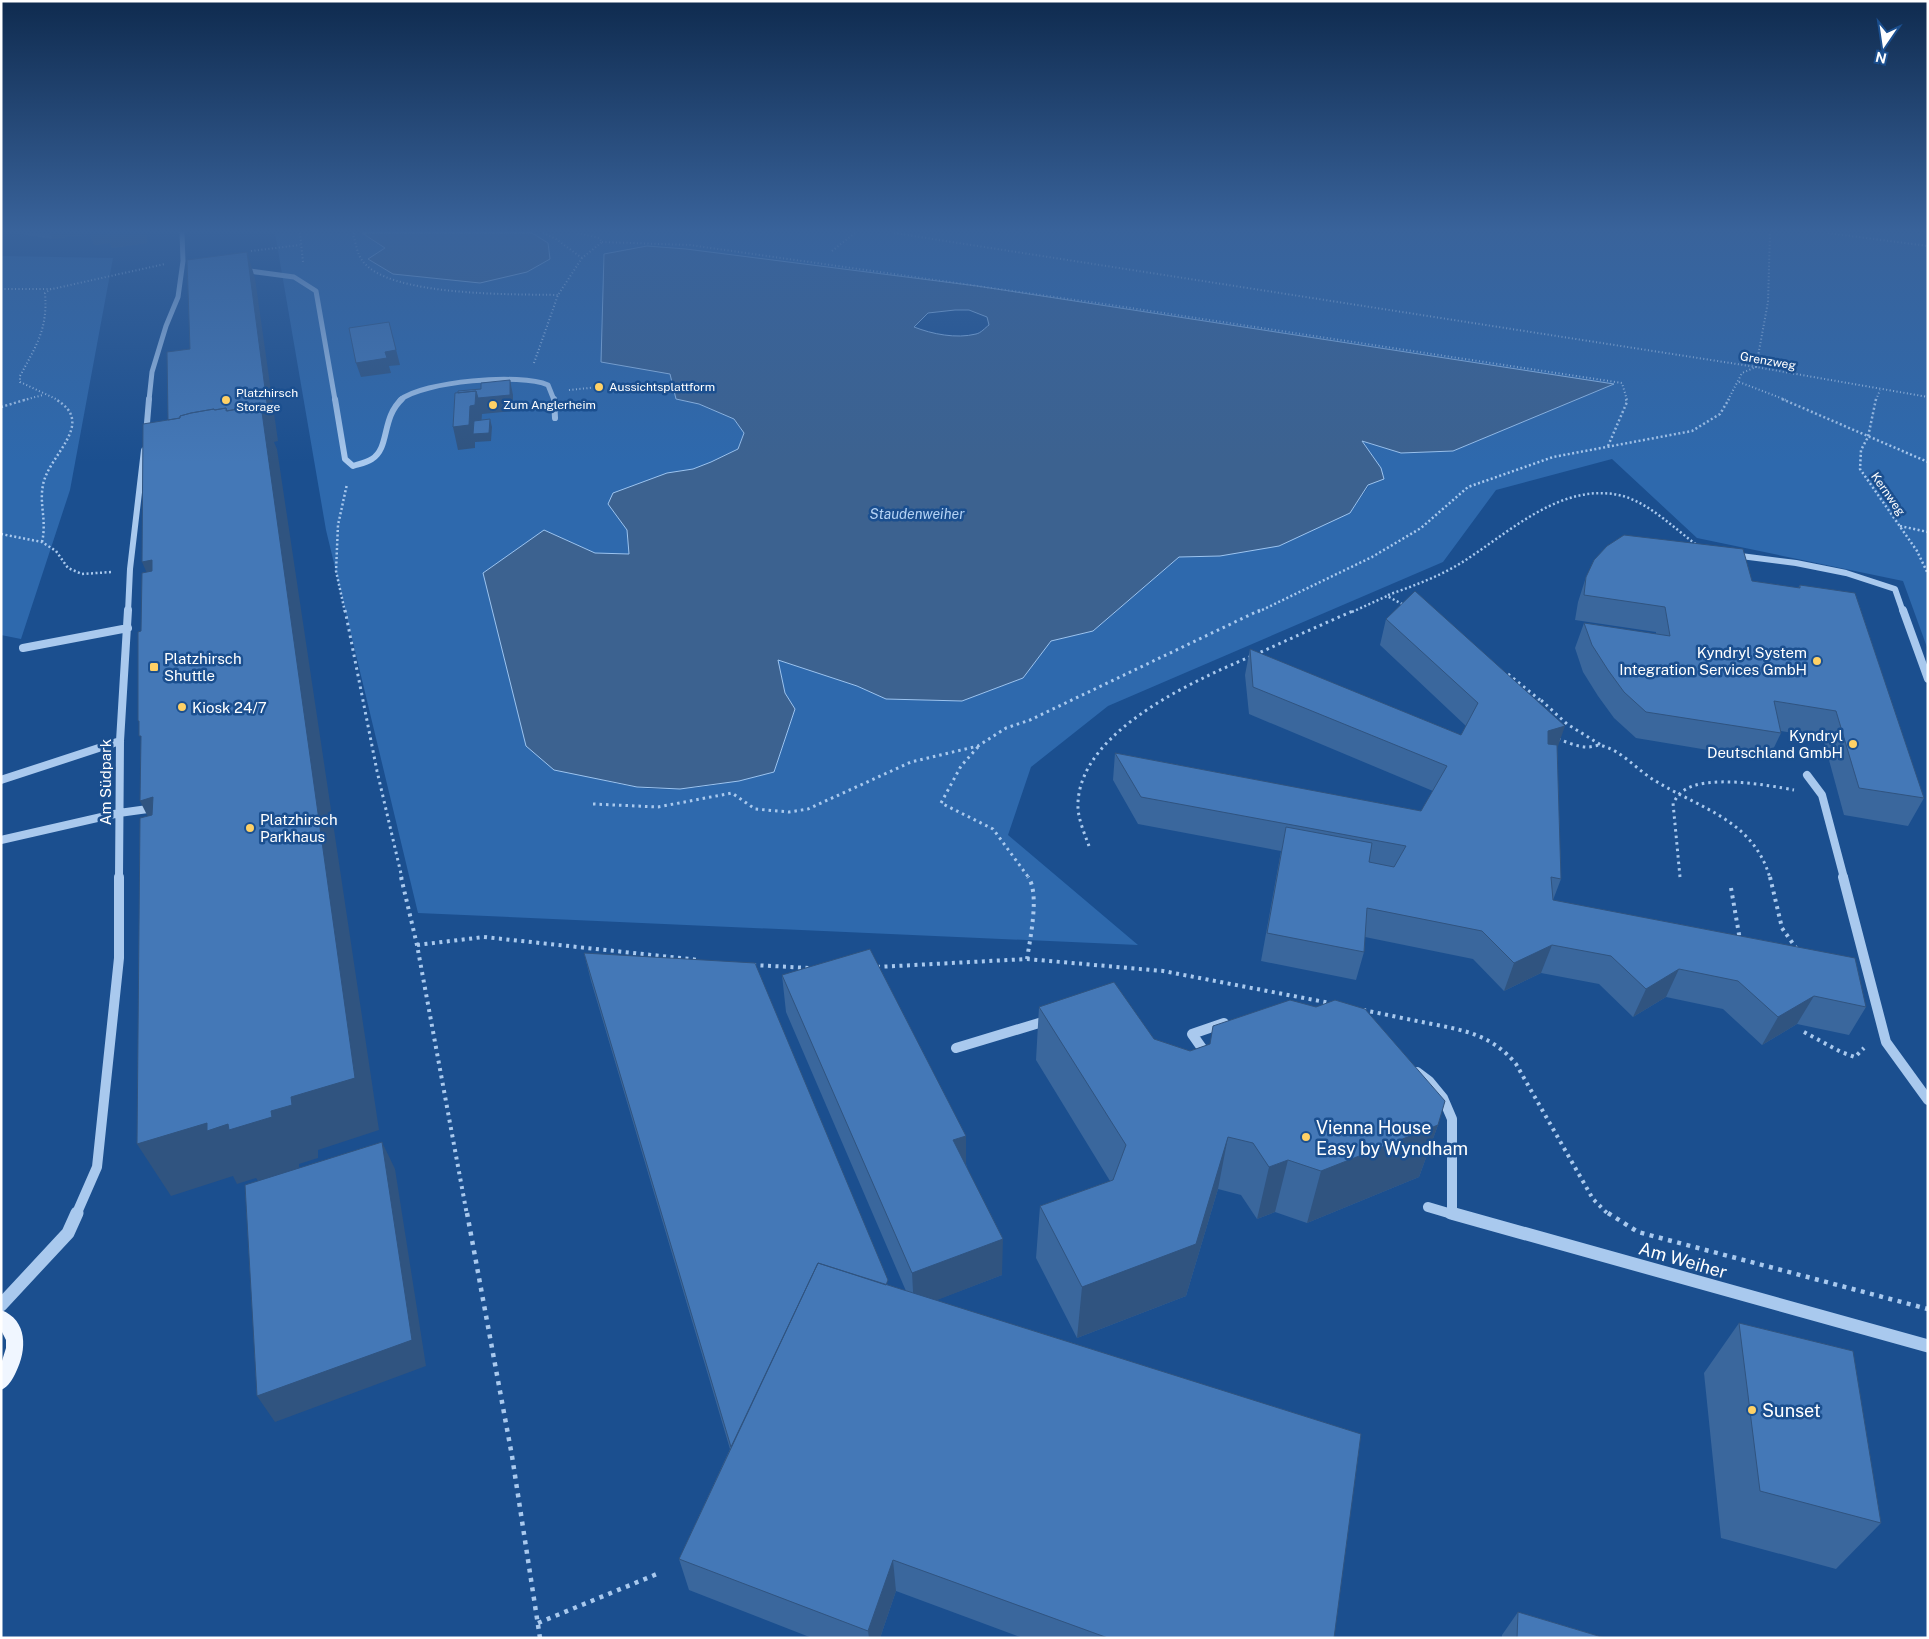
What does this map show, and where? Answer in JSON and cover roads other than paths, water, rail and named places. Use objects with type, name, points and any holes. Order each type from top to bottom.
[{"type":"main road","points":[[1,1318],[10,1324],[17,1342],[12,1366],[1,1381]]},
{"type":"street","name":"Am Südpark","points":[[1,1305],[68,1233],[97,1167],[119,958],[120,741],[131,656],[128,628],[130,569],[152,372],[173,309]]},
{"type":"street","points":[[319,309],[345,459],[352,466],[374,458],[382,449],[386,421],[394,406],[407,396],[431,388],[454,383],[512,379],[547,383],[553,391],[555,418]]},
{"type":"street","points":[[147,424],[155,423]]},
{"type":"street","points":[[23,648],[128,628]]},
{"type":"street","points":[[1,780],[120,741]]},
{"type":"street","points":[[1807,775],[1822,795],[1886,1042],[1928,1100]]},
{"type":"street","points":[[1,840],[119,813],[166,806]]},
{"type":"street","points":[[956,1048],[1056,1017]]},
{"type":"street","points":[[1204,1051],[1192,1034],[1237,1019]]},
{"type":"street","points":[[1411,1067],[1429,1081],[1443,1098],[1452,1119],[1452,1214]]},
{"type":"street","name":"Am Weiher","points":[[1428,1207],[1928,1346]]},
{"type":"lane","points":[[1706,551],[1846,573],[1895,589],[1928,679]]},
{"type":"water","name":"Staudenweiher","points":[[602,309],[1130,309],[1614,384],[1453,451],[1401,453],[1362,441],[1381,468],[1384,479],[1368,485],[1350,513],[1279,546],[1220,556],[1179,557],[1093,631],[1051,641],[1023,678],[962,701],[886,699],[857,686],[778,660],[785,693],[795,709],[774,772],[739,781],[680,789],[637,787],[554,770],[526,746],[483,573],[544,530],[595,553],[629,554],[627,530],[608,504],[613,493],[667,473],[693,469],[738,449],[744,433],[734,419],[699,404],[676,399],[670,374],[601,362]],"holes":[[[969,310],[987,317],[989,325],[981,332],[968,335],[936,334],[914,327],[928,313]]]},
{"type":"place","name":"Aussichtsplattform","points":[[599,387]]},
{"type":"place","name":"Platzhirsch Storage","points":[[226,400]]},
{"type":"place","name":"Zum Anglerheim","points":[[493,405]]},
{"type":"place","name":"Kyndryl System Integration Services GmbH","points":[[1817,661]]},
{"type":"place","name":"Platzhirsch Shuttle","points":[[154,667]]},
{"type":"place","name":"Kiosk 24/7","points":[[182,707]]},
{"type":"place","name":"Kyndryl Deutschland GmbH","points":[[1853,744]]},
{"type":"place","name":"Platzhirsch Parkhaus","points":[[250,828]]},
{"type":"place","name":"Vienna House Easy by Wyndham","points":[[1306,1137]]},
{"type":"place","name":"Sunset","points":[[1752,1410]]}]
